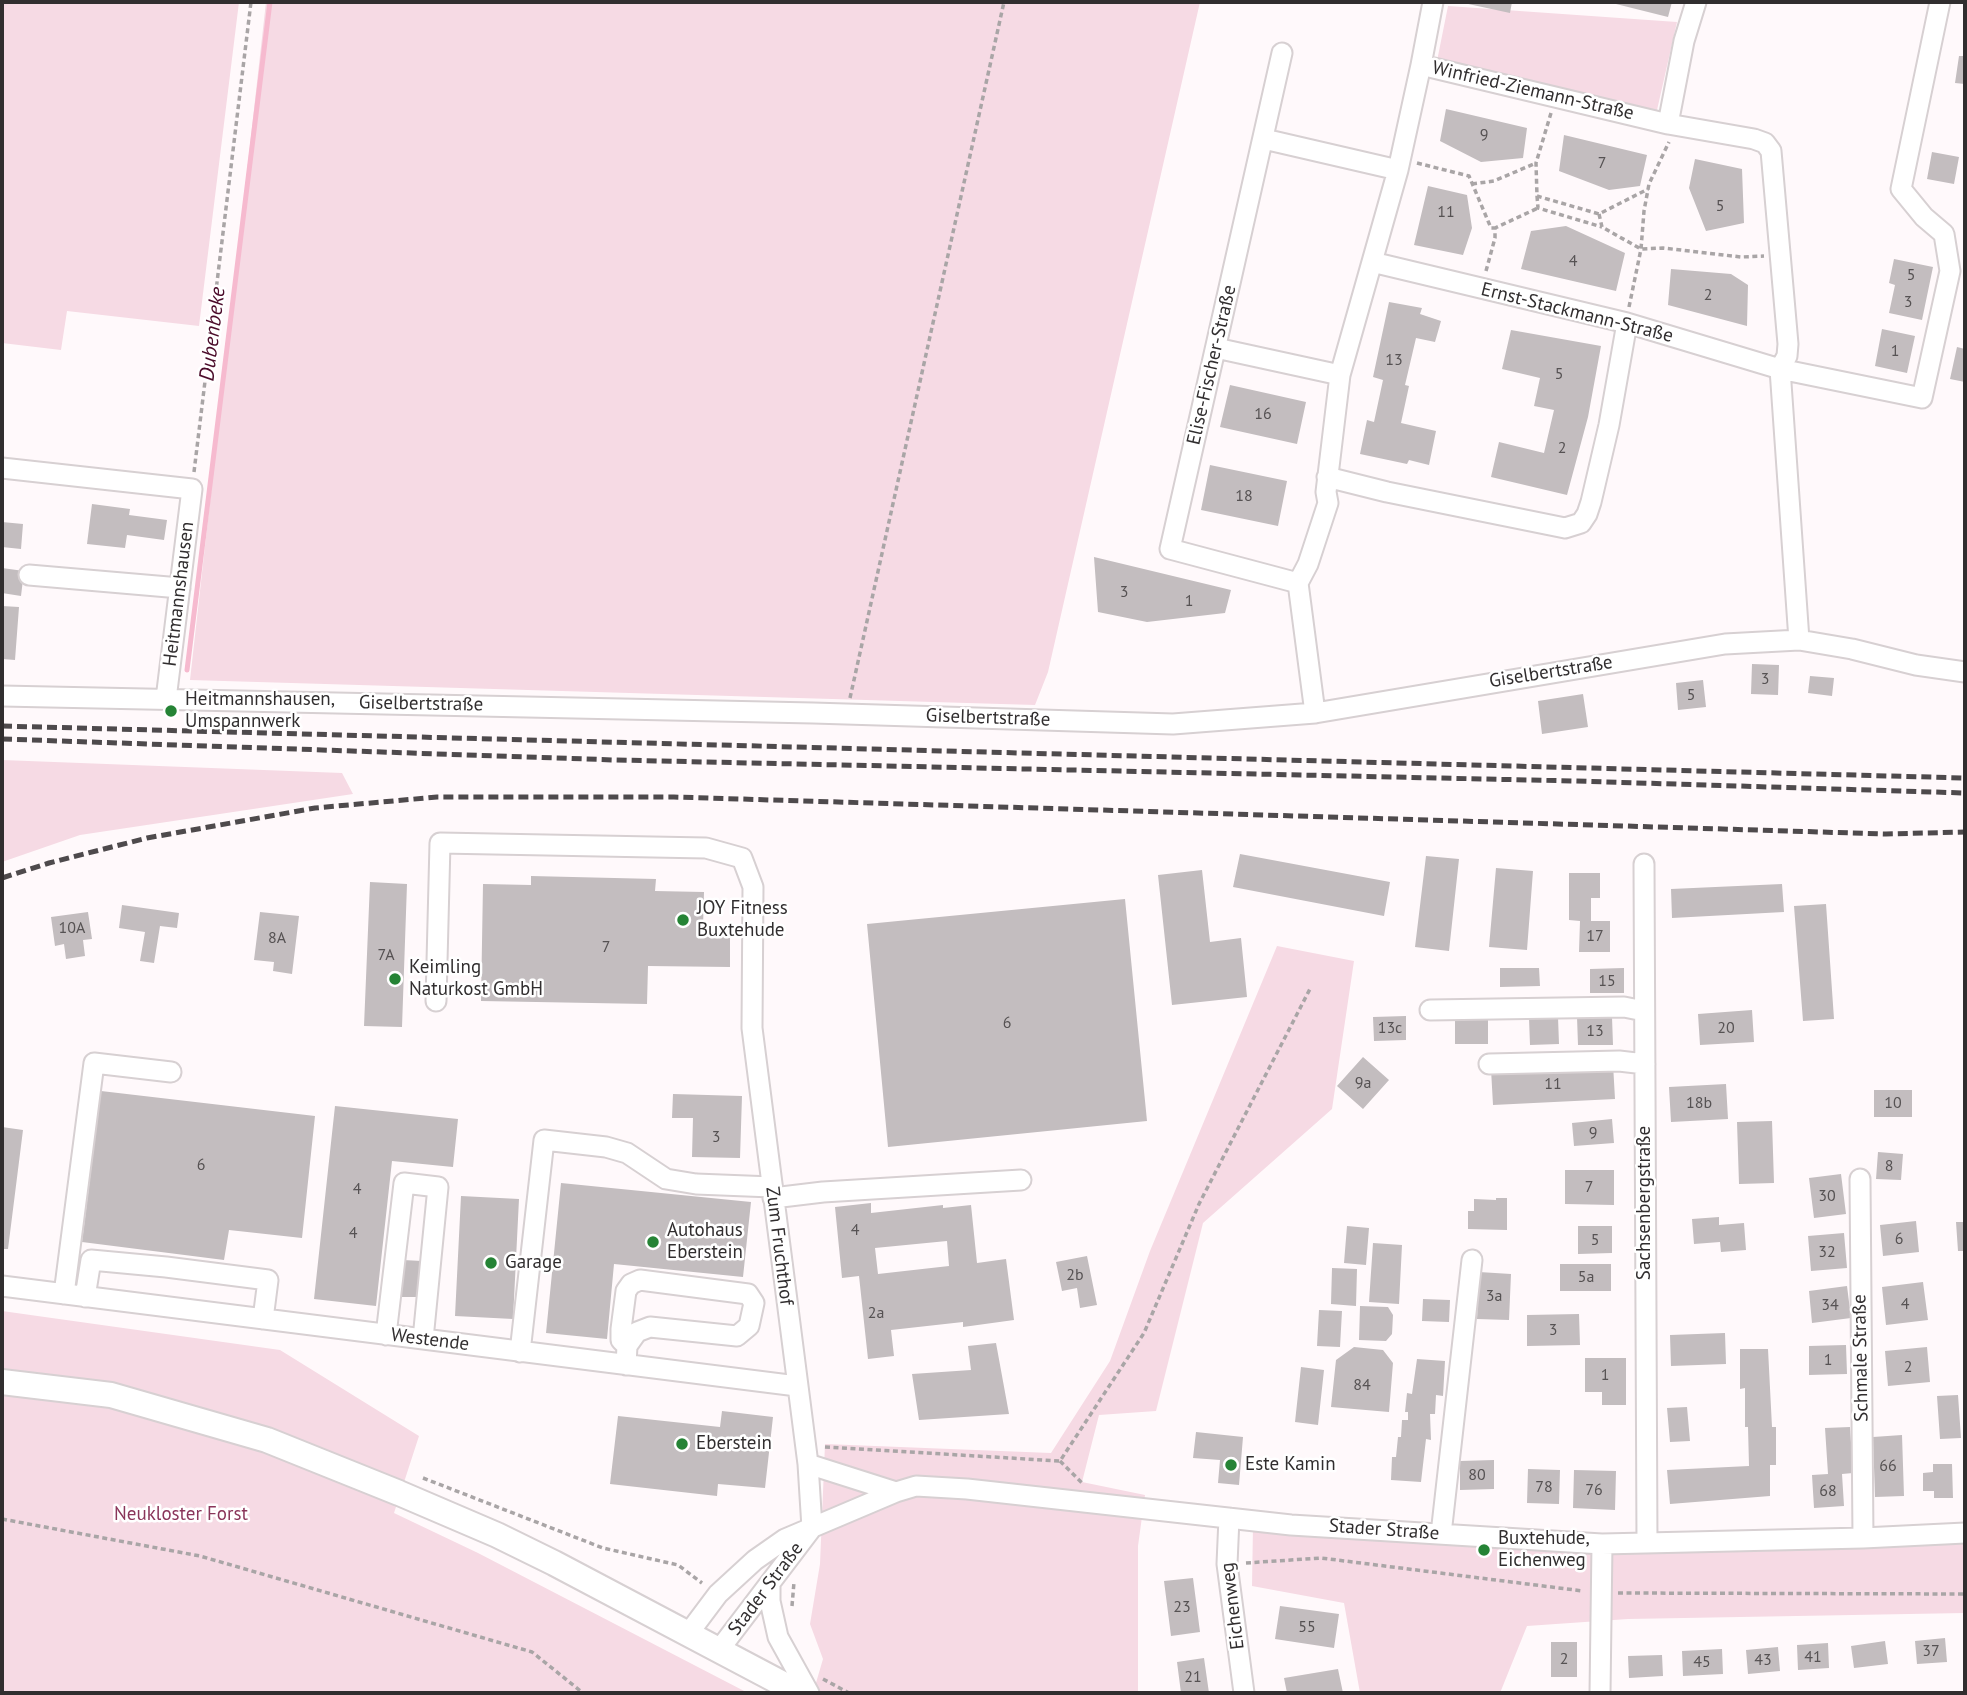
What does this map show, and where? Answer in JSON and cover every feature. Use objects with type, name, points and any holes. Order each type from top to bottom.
[{"type":"main road","points":[[2,1382],[111,1395],[267,1440],[457,1517],[554,1563],[800,1693]]},
{"type":"street","points":[[1421,65],[1433,2]]},
{"type":"street","points":[[1668,124],[1684,41],[1696,2]]},
{"type":"street","name":"Ernst-Stackmann-Straße","points":[[1372,262],[1627,323],[1780,369],[1922,398],[1950,271],[1944,234],[1924,217],[1901,189],[1940,2]]},
{"type":"street","name":"Elise-Fischer-Straße","points":[[1282,53],[1170,549],[1298,583]]},
{"type":"street","name":"Winfried-Ziemann-Straße","points":[[1298,583],[1308,564],[1328,503],[1327,477],[1339,375],[1399,165],[1421,65],[1668,124],[1726,132],[1765,143],[1770,151],[1788,344],[1787,356],[1780,369],[1799,640]]},
{"type":"street","points":[[1264,139],[1399,165]]},
{"type":"street","points":[[1327,477],[1400,495],[1565,528],[1581,523],[1591,502],[1609,425],[1627,323]]},
{"type":"street","points":[[1216,348],[1339,375]]},
{"type":"street","points":[[2,468],[192,489]]},
{"type":"street","name":"Heitmannshausen","points":[[166,699],[192,489]]},
{"type":"street","points":[[29,575],[180,588]]},
{"type":"street","points":[[1298,583],[1315,713]]},
{"type":"street","name":"Giselbertstraße","points":[[2,696],[847,714],[1173,724],[1315,713],[1522,676],[1725,644],[1799,640],[1852,649],[1916,665],[1965,672]]},
{"type":"street","name":"Zum Fruchthof","points":[[436,1001],[440,843],[706,848],[741,858],[753,887],[752,1028],[806,1455],[812,1528]]},
{"type":"street","name":"Sachsenbergstraße","points":[[1644,864],[1647,1542]]},
{"type":"street","points":[[1430,1010],[1624,1007],[1644,1011]]},
{"type":"street","points":[[1489,1063],[1619,1061],[1645,1064]]},
{"type":"street","points":[[64,1294],[94,1063],[171,1072]]},
{"type":"street","points":[[520,1352],[544,1140],[607,1147],[627,1153],[666,1179],[772,1192],[823,1192],[1021,1180]]},
{"type":"street","name":"Schmale Straße","points":[[1860,1179],[1863,1538]]},
{"type":"street","points":[[386,1335],[404,1183],[438,1187],[423,1339]]},
{"type":"street","points":[[85,1297],[91,1260],[191,1270],[268,1280],[263,1319]]},
{"type":"street","points":[[1441,1534],[1472,1260]]},
{"type":"street","points":[[640,1280],[748,1294],[754,1303],[749,1326],[737,1336],[650,1327],[637,1332],[627,1356],[621,1340],[626,1291],[631,1284],[640,1280]]},
{"type":"street","name":"Westende","points":[[2,1286],[520,1352],[627,1356],[797,1386]]},
{"type":"street","points":[[806,1455],[896,1492]]},
{"type":"street","name":"Stader Straße","points":[[688,1633],[718,1594],[755,1560],[785,1539],[916,1486],[1291,1525],[1602,1544],[1863,1538],[1965,1532]]},
{"type":"street","name":"Eichenweg","points":[[1229,1518],[1227,1564],[1244,1693]]},
{"type":"street","name":"Stader Straße","points":[[719,1650],[812,1528]]},
{"type":"street","points":[[1601,1693],[1602,1544]]},
{"type":"street","points":[[770,1583],[778,1637],[809,1693]]},
{"type":"path","points":[[192,489],[251,2]]},
{"type":"path","points":[[847,714],[1004,2]]},
{"type":"path","points":[[1538,208],[1536,163],[1556,97]]},
{"type":"path","points":[[1627,323],[1641,249],[1648,189],[1670,139],[1668,124]]},
{"type":"path","points":[[1472,184],[1494,181],[1536,163]]},
{"type":"path","points":[[1399,165],[1469,176],[1491,228],[1538,208],[1602,227],[1641,249],[1662,248],[1741,257],[1780,256]]},
{"type":"path","points":[[1537,196],[1599,214],[1648,189]]},
{"type":"path","points":[[1599,214],[1602,227]]},
{"type":"path","points":[[1483,289],[1495,228]]},
{"type":"path","points":[[806,1455],[1060,1461],[1144,1333],[1199,1205],[1311,987]]},
{"type":"path","points":[[2,1519],[200,1556],[532,1652],[583,1693]]},
{"type":"path","points":[[792,1606],[794,1581]]},
{"type":"path","points":[[822,1678],[849,1693]]},
{"type":"green space","points":[[2,2],[239,2],[199,326],[67,311],[61,350],[2,343]]},
{"type":"green space","points":[[266,2],[1200,2],[1048,672],[1035,705],[190,680]]},
{"type":"green space","points":[[1448,6],[1677,22],[1657,110],[1437,61]]},
{"type":"green space","points":[[2,760],[342,773],[353,794],[80,835],[2,862]]},
{"type":"green space","points":[[1277,946],[1354,961],[1332,1109],[1203,1223],[1156,1411],[1099,1415],[1082,1482],[1145,1495],[1138,1546],[1138,1693],[813,1693],[823,1659],[810,1624],[820,1564],[825,1444],[1051,1453],[1110,1361],[1150,1251]]},
{"type":"green space","name":"Neukloster Forst","points":[[2,1311],[280,1350],[419,1436],[394,1513],[478,1553],[748,1693],[2,1693]]},
{"type":"green space","points":[[1253,1526],[1616,1552],[1965,1537],[1965,1613],[1628,1619],[1527,1626],[1500,1693],[1360,1693],[1344,1603],[1252,1586]]},
{"type":"building","points":[[1459,2],[1512,2],[1510,13]]},
{"type":"building","points":[[1608,2],[1672,2],[1668,17]]},
{"type":"building","points":[[1959,56],[1965,56],[1965,84],[1955,83]]},
{"type":"building","points":[[1446,109],[1527,128],[1523,158],[1481,162],[1440,141]]},
{"type":"building","points":[[1564,135],[1647,155],[1640,186],[1609,190],[1559,171]]},
{"type":"building","points":[[1932,152],[1959,157],[1954,184],[1927,179]]},
{"type":"building","points":[[1695,159],[1742,169],[1744,223],[1706,231],[1689,188]]},
{"type":"building","points":[[1428,186],[1467,195],[1472,228],[1463,255],[1414,245]]},
{"type":"building","points":[[1566,226],[1625,253],[1616,291],[1521,269],[1531,231]]},
{"type":"building","points":[[1894,259],[1933,267],[1922,320],[1889,313],[1895,285],[1889,283]]},
{"type":"building","points":[[1671,269],[1731,274],[1748,285],[1747,326],[1668,305]]},
{"type":"building","points":[[1389,302],[1422,308],[1420,314],[1441,321],[1435,342],[1416,338],[1405,385],[1409,386],[1401,423],[1436,431],[1429,465],[1409,460],[1407,464],[1360,454],[1367,420],[1374,422],[1383,380],[1373,377]]},
{"type":"building","points":[[1882,329],[1915,336],[1907,373],[1875,366]]},
{"type":"building","points":[[1511,330],[1601,346],[1588,417],[1567,495],[1491,477],[1499,442],[1544,453],[1554,410],[1534,406],[1540,378],[1502,369]]},
{"type":"building","points":[[1957,347],[1965,349],[1965,382],[1950,379]]},
{"type":"building","points":[[1230,385],[1306,402],[1297,444],[1220,427]]},
{"type":"building","points":[[1210,465],[1287,481],[1278,526],[1201,510]]},
{"type":"building","points":[[92,504],[130,509],[129,515],[167,520],[164,540],[127,535],[125,548],[87,544]]},
{"type":"building","points":[[2,522],[23,524],[21,549],[2,547]]},
{"type":"building","points":[[1094,557],[1231,590],[1225,613],[1147,622],[1098,612]]},
{"type":"building","points":[[2,568],[24,571],[21,596],[2,593]]},
{"type":"building","points":[[2,606],[19,607],[15,660],[2,659]]},
{"type":"building","points":[[1752,664],[1779,665],[1778,695],[1751,694]]},
{"type":"building","points":[[1810,676],[1834,678],[1832,696],[1808,693]]},
{"type":"building","points":[[1703,680],[1706,707],[1678,710],[1676,683]]},
{"type":"building","points":[[1583,694],[1588,727],[1542,734],[1538,701]]},
{"type":"building","points":[[1240,854],[1390,882],[1384,916],[1233,887]]},
{"type":"building","points":[[1426,856],[1459,859],[1449,951],[1415,947]]},
{"type":"building","points":[[1496,868],[1533,871],[1527,950],[1489,947]]},
{"type":"building","points":[[1202,870],[1210,942],[1241,938],[1247,997],[1172,1005],[1158,875]]},
{"type":"building","points":[[1569,873],[1600,873],[1600,898],[1591,898],[1591,921],[1610,921],[1610,952],[1579,952],[1580,921],[1569,920]]},
{"type":"building","points":[[531,876],[656,879],[655,891],[704,892],[703,927],[730,928],[730,967],[648,966],[647,1004],[481,1001],[483,884],[531,885]]},
{"type":"building","points":[[370,882],[407,884],[402,1027],[364,1026]]},
{"type":"building","points":[[1782,884],[1784,912],[1672,918],[1671,889]]},
{"type":"building","points":[[1125,899],[1147,1121],[888,1147],[867,924]]},
{"type":"building","points":[[1826,904],[1834,1019],[1803,1021],[1794,906]]},
{"type":"building","points":[[122,905],[179,913],[177,928],[160,926],[154,963],[140,961],[145,932],[119,928]]},
{"type":"building","points":[[88,912],[92,939],[83,940],[85,956],[66,959],[64,944],[55,946],[51,917]]},
{"type":"building","points":[[260,912],[299,916],[292,974],[273,971],[274,962],[254,960]]},
{"type":"building","points":[[1500,968],[1539,968],[1540,986],[1500,987]]},
{"type":"building","points":[[1624,968],[1624,993],[1590,993],[1590,969]]},
{"type":"building","points":[[1752,1010],[1754,1042],[1700,1045],[1698,1014]]},
{"type":"building","points":[[1455,1014],[1488,1014],[1488,1044],[1455,1044]]},
{"type":"building","points":[[1406,1016],[1406,1040],[1374,1041],[1373,1017]]},
{"type":"building","points":[[1558,1017],[1559,1044],[1530,1045],[1529,1018]]},
{"type":"building","points":[[1577,1017],[1612,1017],[1613,1045],[1578,1045]]},
{"type":"building","points":[[1363,1057],[1389,1080],[1363,1109],[1337,1086]]},
{"type":"building","points":[[1613,1064],[1615,1099],[1493,1105],[1491,1069]]},
{"type":"building","points":[[1726,1084],[1728,1119],[1671,1122],[1669,1087]]},
{"type":"building","points":[[1874,1090],[1912,1090],[1912,1117],[1874,1117]]},
{"type":"building","points":[[101,1091],[315,1116],[302,1238],[229,1230],[224,1260],[82,1242]]},
{"type":"building","points":[[673,1094],[742,1096],[740,1158],[692,1157],[693,1118],[672,1118]]},
{"type":"building","points":[[335,1106],[458,1119],[453,1167],[392,1161],[376,1306],[314,1299]]},
{"type":"building","points":[[1612,1119],[1614,1143],[1574,1146],[1572,1123]]},
{"type":"building","points":[[1772,1121],[1774,1183],[1739,1184],[1737,1122]]},
{"type":"building","points":[[2,1127],[23,1130],[8,1249],[2,1249]]},
{"type":"building","points":[[1878,1152],[1903,1154],[1901,1180],[1876,1179]]},
{"type":"building","points":[[1565,1170],[1614,1170],[1614,1205],[1565,1204]]},
{"type":"building","points":[[1841,1174],[1846,1214],[1814,1218],[1809,1178]]},
{"type":"building","points":[[561,1183],[751,1202],[743,1277],[614,1264],[607,1339],[546,1333]]},
{"type":"building","points":[[461,1196],[519,1199],[513,1319],[455,1316]]},
{"type":"building","points":[[1507,1198],[1507,1230],[1468,1229],[1468,1211],[1474,1211],[1474,1199]]},
{"type":"building","points":[[871,1203],[871,1213],[943,1205],[943,1208],[971,1205],[977,1263],[1006,1259],[1014,1320],[963,1327],[963,1322],[891,1330],[894,1356],[868,1359],[859,1276],[842,1278],[835,1207]],"holes":[[[947,1241],[949,1266],[878,1274],[875,1248]]]},
{"type":"building","points":[[1719,1217],[1719,1225],[1744,1223],[1746,1250],[1721,1252],[1720,1242],[1694,1244],[1692,1219]]},
{"type":"building","points":[[1916,1221],[1919,1252],[1883,1256],[1880,1225]]},
{"type":"building","points":[[1956,1222],[1965,1222],[1965,1251],[1958,1251]]},
{"type":"building","points":[[1347,1226],[1369,1228],[1366,1265],[1344,1263]]},
{"type":"building","points":[[1578,1226],[1612,1226],[1612,1253],[1578,1254]]},
{"type":"building","points":[[1844,1233],[1847,1268],[1811,1271],[1808,1236]]},
{"type":"building","points":[[1373,1243],[1402,1245],[1399,1304],[1369,1302]]},
{"type":"building","points":[[1087,1256],[1097,1305],[1080,1308],[1077,1288],[1062,1291],[1056,1262]]},
{"type":"building","points":[[403,1260],[422,1261],[420,1297],[401,1297]]},
{"type":"building","points":[[1560,1264],[1611,1264],[1611,1291],[1560,1291]]},
{"type":"building","points":[[1332,1268],[1357,1269],[1356,1306],[1331,1304]]},
{"type":"building","points":[[1479,1272],[1511,1274],[1509,1320],[1477,1319]]},
{"type":"building","points":[[1923,1282],[1928,1320],[1886,1325],[1882,1287]]},
{"type":"building","points":[[1847,1286],[1851,1318],[1812,1323],[1809,1291]]},
{"type":"building","points":[[1423,1299],[1450,1300],[1449,1322],[1422,1321]]},
{"type":"building","points":[[1360,1306],[1388,1307],[1393,1315],[1392,1334],[1386,1341],[1359,1340]]},
{"type":"building","points":[[1319,1310],[1342,1311],[1340,1347],[1317,1346]]},
{"type":"building","points":[[1579,1314],[1580,1345],[1527,1346],[1527,1315]]},
{"type":"building","points":[[1725,1333],[1726,1364],[1671,1366],[1670,1335]]},
{"type":"building","points":[[996,1343],[1009,1414],[919,1420],[912,1374],[971,1370],[968,1346]]},
{"type":"building","points":[[1846,1345],[1847,1374],[1809,1375],[1809,1346]]},
{"type":"building","points":[[1354,1347],[1383,1350],[1393,1363],[1389,1412],[1331,1407],[1336,1360]]},
{"type":"building","points":[[1927,1347],[1930,1382],[1888,1386],[1885,1351]]},
{"type":"building","points":[[1740,1349],[1768,1349],[1772,1427],[1776,1427],[1776,1465],[1770,1465],[1770,1496],[1670,1504],[1667,1470],[1749,1466],[1745,1388],[1740,1389]]},
{"type":"building","points":[[1585,1358],[1626,1358],[1626,1405],[1602,1405],[1602,1392],[1585,1392]]},
{"type":"building","points":[[1417,1359],[1445,1361],[1443,1396],[1436,1395],[1435,1414],[1430,1414],[1431,1440],[1426,1439],[1421,1482],[1391,1480],[1392,1457],[1396,1457],[1402,1420],[1408,1420],[1408,1412],[1405,1412],[1407,1393],[1412,1394]]},
{"type":"building","points":[[1301,1367],[1324,1370],[1318,1425],[1295,1422]]},
{"type":"building","points":[[1958,1395],[1961,1438],[1940,1439],[1937,1396]]},
{"type":"building","points":[[1687,1407],[1690,1441],[1670,1442],[1667,1408]]},
{"type":"building","points":[[722,1411],[773,1417],[765,1488],[718,1484],[717,1496],[610,1484],[618,1416],[720,1427]]},
{"type":"building","points":[[1850,1427],[1853,1473],[1842,1474],[1844,1506],[1814,1508],[1812,1475],[1828,1474],[1825,1428]]},
{"type":"building","points":[[1196,1432],[1243,1437],[1239,1485],[1218,1483],[1220,1460],[1193,1458]]},
{"type":"building","points":[[1902,1435],[1904,1496],[1875,1497],[1873,1437]]},
{"type":"building","points":[[1494,1460],[1494,1489],[1460,1490],[1460,1461]]},
{"type":"building","points":[[1933,1464],[1952,1464],[1953,1498],[1934,1498],[1934,1491],[1923,1491],[1923,1473],[1933,1472]]},
{"type":"building","points":[[1528,1469],[1560,1470],[1559,1504],[1527,1503]]},
{"type":"building","points":[[1574,1470],[1616,1471],[1615,1510],[1573,1508]]},
{"type":"building","points":[[1193,1578],[1200,1632],[1171,1636],[1164,1581]]},
{"type":"building","points":[[1280,1606],[1339,1614],[1334,1648],[1275,1639]]},
{"type":"building","points":[[1945,1638],[1947,1662],[1917,1664],[1915,1641]]},
{"type":"building","points":[[1885,1641],[1888,1664],[1854,1668],[1851,1646]]},
{"type":"building","points":[[1551,1642],[1577,1642],[1577,1677],[1551,1677]]},
{"type":"building","points":[[1828,1643],[1829,1668],[1798,1670],[1797,1645]]},
{"type":"building","points":[[1778,1647],[1780,1671],[1748,1674],[1746,1650]]},
{"type":"building","points":[[1722,1649],[1723,1674],[1683,1676],[1682,1651]]},
{"type":"building","points":[[1662,1655],[1663,1676],[1629,1678],[1628,1656]]},
{"type":"building","points":[[1204,1658],[1209,1693],[1181,1693],[1177,1662]]},
{"type":"building","points":[[1338,1669],[1343,1693],[1287,1693],[1284,1678]]},
{"type":"waterway","name":"Dubenbeke","points":[[187,670],[270,2]]},
{"type":"railway","points":[[2,726],[1965,778]]},
{"type":"railway","points":[[2,739],[615,760],[1575,781],[1965,793]]},
{"type":"railway","points":[[2,878],[147,838],[315,808],[437,797],[674,797],[1886,834],[1965,832]]},
{"type":"place","name":"Heitmannshausen, Umspannwerk","points":[[171,711]]},
{"type":"place","name":"JOY Fitness Buxtehude","points":[[683,920]]},
{"type":"place","name":"Keimling Naturkost GmbH","points":[[395,979]]},
{"type":"place","name":"Autohaus Eberstein","points":[[653,1242]]},
{"type":"place","name":"Garage","points":[[491,1263]]},
{"type":"place","name":"Eberstein","points":[[682,1444]]},
{"type":"place","name":"Este Kamin","points":[[1231,1465]]},
{"type":"place","name":"Buxtehude, Eichenweg","points":[[1484,1550]]}]
